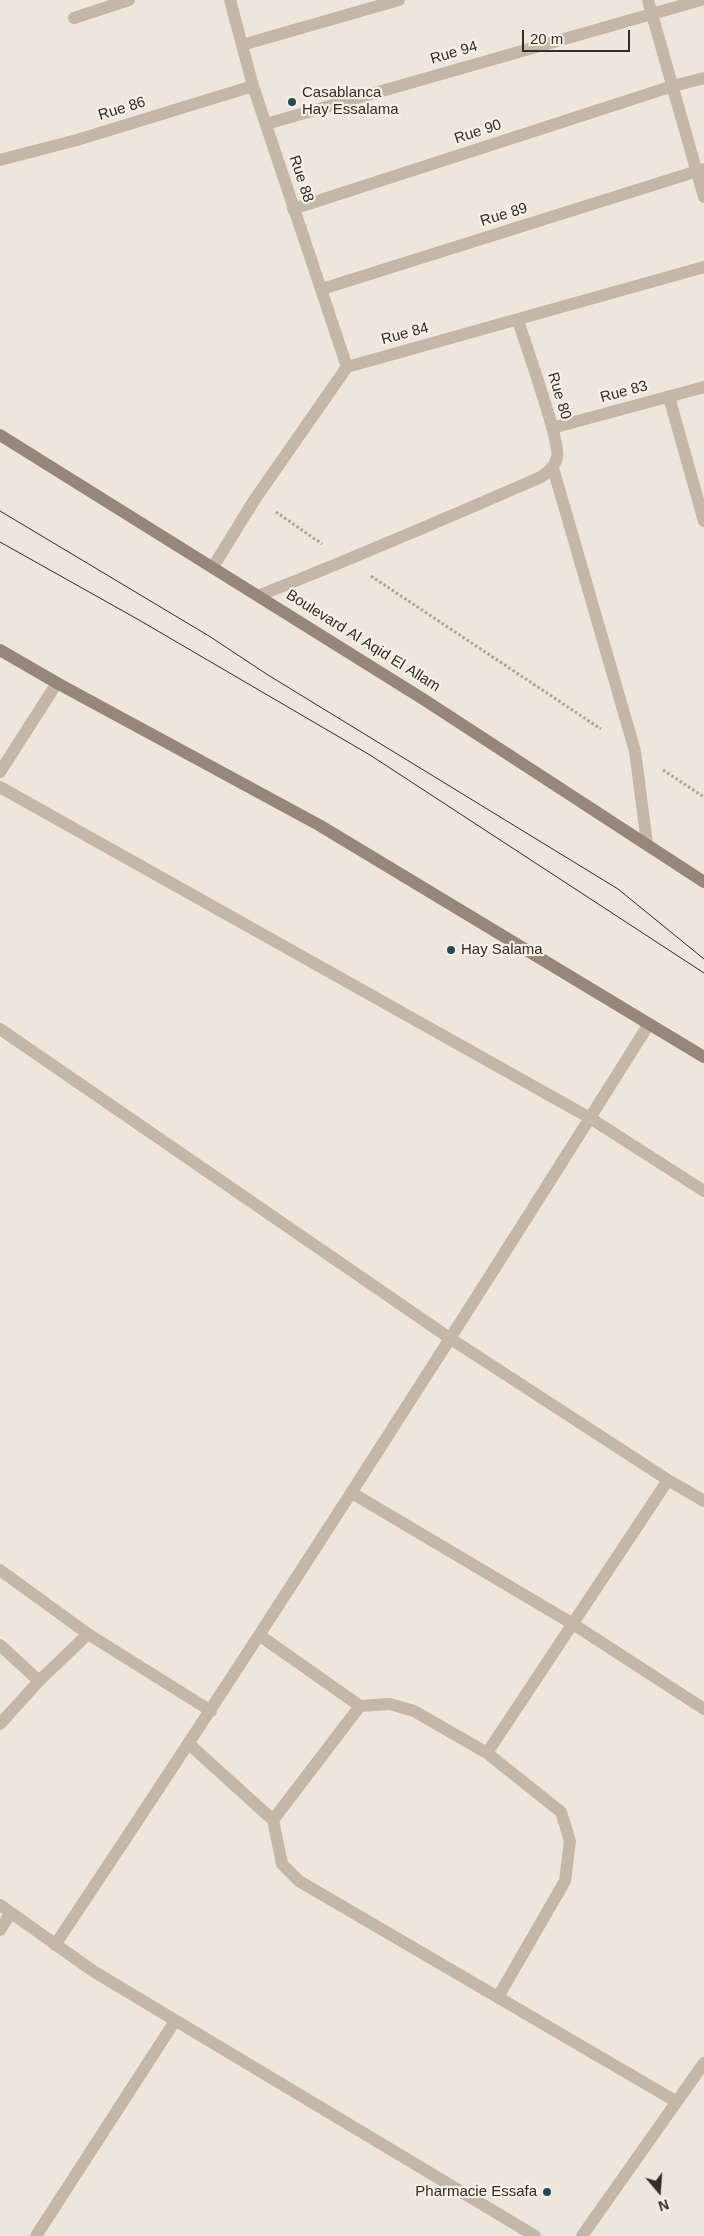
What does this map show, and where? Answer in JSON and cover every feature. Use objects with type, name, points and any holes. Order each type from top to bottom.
[{"type":"main road","name":"Boulevard Al Aqid El Allam","points":[[0,435],[260,595],[704,882]]},
{"type":"main road","points":[[0,650],[57,683],[319,825],[704,1057]]},
{"type":"street","points":[[74,18],[129,0]]},
{"type":"street","name":"Rue 88","points":[[230,0],[253,86],[347,367]]},
{"type":"street","points":[[242,45],[399,0]]},
{"type":"street","points":[[648,0],[700,170],[704,197]]},
{"type":"street","name":"Rue 94","points":[[266,124],[701,0]]},
{"type":"street","name":"Rue 90","points":[[293,209],[673,86],[704,78]]},
{"type":"street","name":"Rue 86","points":[[0,160],[77,140],[253,86]]},
{"type":"street","name":"Rue 89","points":[[322,289],[700,170]]},
{"type":"street","name":"Rue 84","points":[[347,367],[704,267]]},
{"type":"street","name":"Rue 80","points":[[518,320],[552,428],[558,456],[553,468]]},
{"type":"street","points":[[213,567],[255,499],[347,367]]},
{"type":"street","name":"Rue 83","points":[[552,428],[704,387]]},
{"type":"street","points":[[669,397],[704,521]]},
{"type":"street","points":[[260,595],[348,561],[540,478],[553,468],[635,752],[647,844]]},
{"type":"street","points":[[0,772],[57,683]]},
{"type":"street","points":[[0,787],[590,1118],[704,1191]]},
{"type":"street","points":[[55,1945],[189,1744],[451,1339],[649,1024]]},
{"type":"street","points":[[0,1029],[451,1339],[668,1480],[704,1501]]},
{"type":"street","points":[[488,1753],[668,1480]]},
{"type":"street","points":[[352,1492],[573,1624],[704,1709]]},
{"type":"street","points":[[0,1570],[88,1634],[210,1711]]},
{"type":"street","points":[[0,1724],[39,1681],[88,1634]]},
{"type":"street","points":[[259,1635],[360,1706],[390,1704],[414,1712],[488,1753],[561,1812],[570,1841],[565,1880],[498,1997]]},
{"type":"street","points":[[0,1645],[39,1681]]},
{"type":"street","points":[[273,1820],[360,1706]]},
{"type":"street","points":[[189,1744],[273,1820],[282,1864],[299,1881],[677,2102]]},
{"type":"street","points":[[0,1906],[92,1971],[535,2236]]},
{"type":"street","points":[[0,1930],[10,1914]]},
{"type":"street","points":[[36,2236],[175,2021]]},
{"type":"street","points":[[582,2236],[704,2063]]},
{"type":"path","points":[[255,499],[704,797]]},
{"type":"tram line","points":[[0,511],[209,636],[268,675],[618,889],[704,959]]},
{"type":"tram line","points":[[0,542],[139,620],[370,755],[704,973]]},
{"type":"place","name":"Casablanca Hay Essalama","points":[[292,102]]},
{"type":"place","name":"Hay Salama","points":[[451,950]]},
{"type":"place","name":"Pharmacie Essafa","points":[[547,2192]]}]
